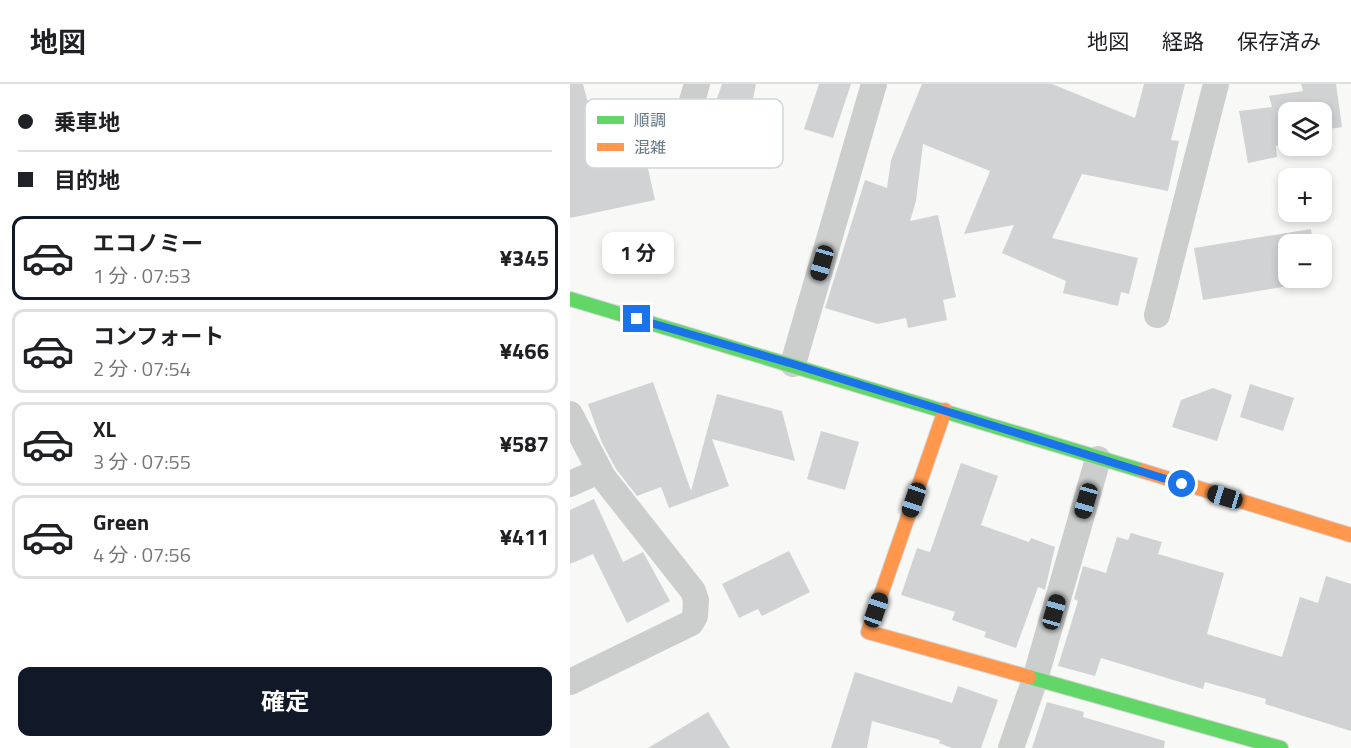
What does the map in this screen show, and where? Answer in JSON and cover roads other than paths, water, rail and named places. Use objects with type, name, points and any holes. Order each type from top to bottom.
[{"type":"street","points":[[693,99],[698,84]]},
{"type":"street","points":[[793,364],[874,84]]},
{"type":"street","points":[[1157,315],[1216,84]]},
{"type":"street","points":[[570,299],[793,364],[1351,535]]},
{"type":"street","points":[[945,410],[868,632],[1281,748]]},
{"type":"street","points":[[570,414],[599,471],[629,513],[693,591],[696,600],[695,616],[691,623],[570,682]]},
{"type":"street","points":[[1011,748],[1035,679],[1098,459]]},
{"type":"street","points":[[570,484],[599,471]]}]
